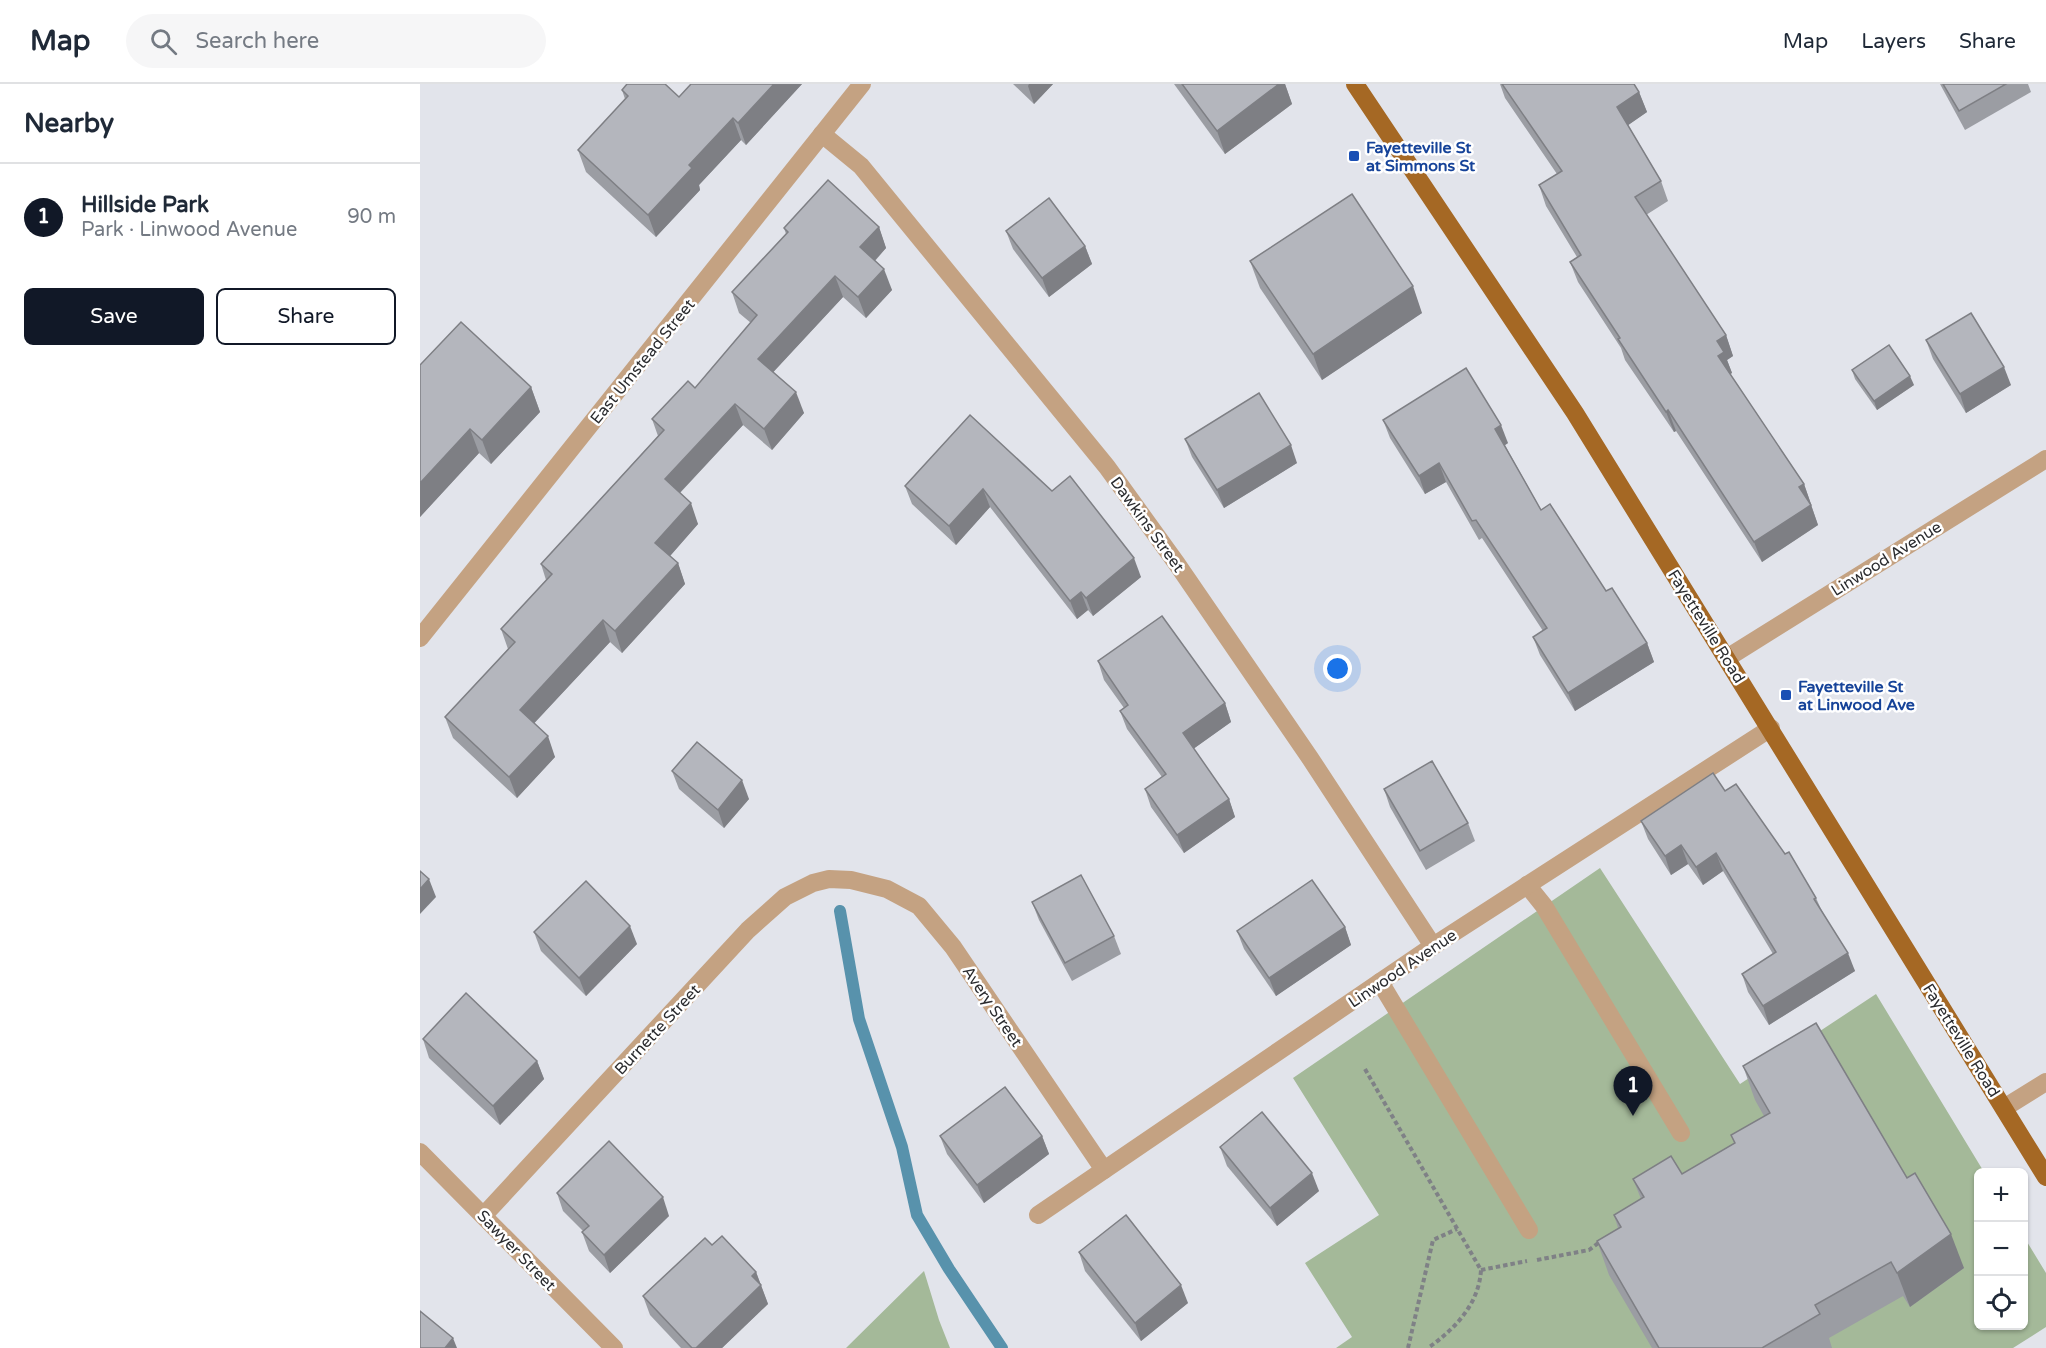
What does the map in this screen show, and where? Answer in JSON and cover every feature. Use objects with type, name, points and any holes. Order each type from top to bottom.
[{"type":"main road","name":"Fayetteville Road","points":[[1355,84],[1575,413],[2046,1177]]},
{"type":"street","name":"East Umstead Street","points":[[420,638],[862,84]]},
{"type":"street","name":"Dawkins Street","points":[[822,134],[861,166],[1107,467],[1184,574],[1290,729],[1433,946]]},
{"type":"street","name":"Linwood Avenue","points":[[1727,658],[2046,459]]},
{"type":"street","name":"Linwood Avenue","points":[[1038,1215],[1433,946],[1771,728]]},
{"type":"street","name":"Burnette Street","points":[[484,1215],[748,930],[785,897],[813,883],[829,879],[851,880]]},
{"type":"street","name":"Avery Street","points":[[851,880],[887,889],[919,906],[953,946],[1104,1170]]},
{"type":"street","points":[[1527,885],[1544,906],[1682,1133]]},
{"type":"street","points":[[1380,982],[1528,1230]]},
{"type":"street","points":[[2004,1108],[2046,1082]]},
{"type":"street","name":"Sawyer Street","points":[[420,1152],[614,1348]]},
{"type":"path","points":[[1365,1070],[1481,1270],[1480,1281],[1471,1307],[1442,1338],[1428,1348]]},
{"type":"path","points":[[1408,1348],[1433,1240],[1457,1228]]},
{"type":"path","points":[[1481,1270],[1589,1250],[1603,1240]]},
{"type":"green space","points":[[1600,868],[1740,1084],[1876,994],[1982,1168],[1974,1168],[1974,1330],[2028,1330],[2028,1244],[2046,1273],[2046,1327],[2013,1348],[1336,1348],[1352,1337],[1305,1263],[1379,1215],[1293,1078]]},
{"type":"green space","points":[[924,1271],[950,1348],[846,1348]]},
{"type":"building","points":[[627,84],[665,84],[679,97],[691,84],[774,84],[738,123],[733,118],[689,165],[692,168],[648,215],[578,150],[628,96],[622,90]]},
{"type":"building","points":[[1182,84],[1279,84],[1217,131]]},
{"type":"building","points":[[1502,84],[1634,84],[1639,92],[1617,107],[1661,181],[1635,197],[1726,335],[1717,341],[1724,352],[1718,356],[1804,484],[1799,487],[1811,505],[1754,542],[1668,410],[1666,412],[1618,339],[1620,338],[1570,262],[1581,255],[1539,185],[1562,171]]},
{"type":"building","points":[[1943,84],[2006,84],[1959,111]]},
{"type":"building","points":[[828,180],[879,227],[860,247],[884,269],[858,297],[835,276],[758,359],[796,392],[764,429],[735,404],[665,479],[691,503],[655,543],[678,563],[615,631],[603,620],[520,710],[548,736],[509,777],[445,717],[515,642],[501,629],[552,574],[541,564],[664,430],[652,419],[688,381],[695,388],[757,315],[732,292],[788,232],[784,228]]},
{"type":"building","points":[[1352,194],[1413,286],[1313,354],[1250,261]]},
{"type":"building","points":[[1049,198],[1085,246],[1042,278],[1006,231]]},
{"type":"building","points":[[1971,313],[2004,367],[1960,394],[1926,340]]},
{"type":"building","points":[[461,322],[531,387],[482,440],[470,429],[420,483],[420,365]]},
{"type":"building","points":[[1889,345],[1910,376],[1874,401],[1852,370]]},
{"type":"building","points":[[1466,368],[1501,425],[1495,429],[1541,510],[1550,504],[1606,591],[1612,588],[1647,643],[1568,693],[1533,637],[1547,628],[1476,520],[1472,521],[1439,463],[1419,476],[1383,420]]},
{"type":"building","points":[[1259,393],[1291,445],[1217,490],[1185,439]]},
{"type":"building","points":[[970,415],[1052,491],[1070,476],[1134,558],[1086,598],[1081,592],[1070,601],[983,489],[949,526],[905,486]]},
{"type":"building","points":[[1162,616],[1225,703],[1183,733],[1229,799],[1177,835],[1145,789],[1166,774],[1120,711],[1128,705],[1098,661]]},
{"type":"building","points":[[697,742],[742,780],[718,810],[672,771]]},
{"type":"building","points":[[1432,761],[1468,823],[1420,851],[1384,789]]},
{"type":"building","points":[[1713,773],[1725,791],[1736,784],[1785,854],[1789,852],[1816,898],[1814,899],[1848,953],[1763,1006],[1742,974],[1776,952],[1716,853],[1696,867],[1681,845],[1665,856],[1641,821]]},
{"type":"building","points":[[420,871],[429,879],[420,889]]},
{"type":"building","points":[[1081,875],[1114,936],[1065,963],[1032,902]]},
{"type":"building","points":[[1312,880],[1345,927],[1269,978],[1237,931]]},
{"type":"building","points":[[586,881],[630,926],[579,978],[534,932]]},
{"type":"building","points":[[466,993],[537,1061],[493,1106],[423,1039]]},
{"type":"building","points":[[1816,1023],[1907,1178],[1915,1173],[1951,1234],[1897,1273],[1891,1262],[1815,1305],[1820,1314],[1762,1348],[1659,1348],[1597,1241],[1621,1227],[1614,1215],[1644,1197],[1633,1179],[1671,1156],[1682,1174],[1735,1143],[1731,1135],[1770,1113],[1743,1066]]},
{"type":"building","points":[[1005,1087],[1042,1136],[977,1185],[940,1136]]},
{"type":"building","points":[[1262,1112],[1312,1173],[1270,1208],[1220,1147]]},
{"type":"building","points":[[609,1141],[663,1197],[604,1255],[582,1232],[589,1226],[557,1193]]},
{"type":"building","points":[[1126,1215],[1181,1285],[1135,1323],[1079,1252]]},
{"type":"building","points":[[722,1236],[756,1272],[752,1276],[761,1285],[696,1348],[692,1348],[643,1296],[705,1238],[712,1245]]},
{"type":"building","points":[[420,1311],[453,1338],[445,1348],[420,1348]]},
{"type":"waterway","points":[[840,911],[859,1019],[902,1147],[917,1215],[949,1269],[1002,1348]]},
{"type":"place","name":"Fayetteville St at Simmons St","points":[[1354,156]]},
{"type":"place","name":"Fayetteville St at Linwood Ave","points":[[1786,695]]},
{"type":"place","name":"Hillside Park","points":[[1633,1116]]}]
